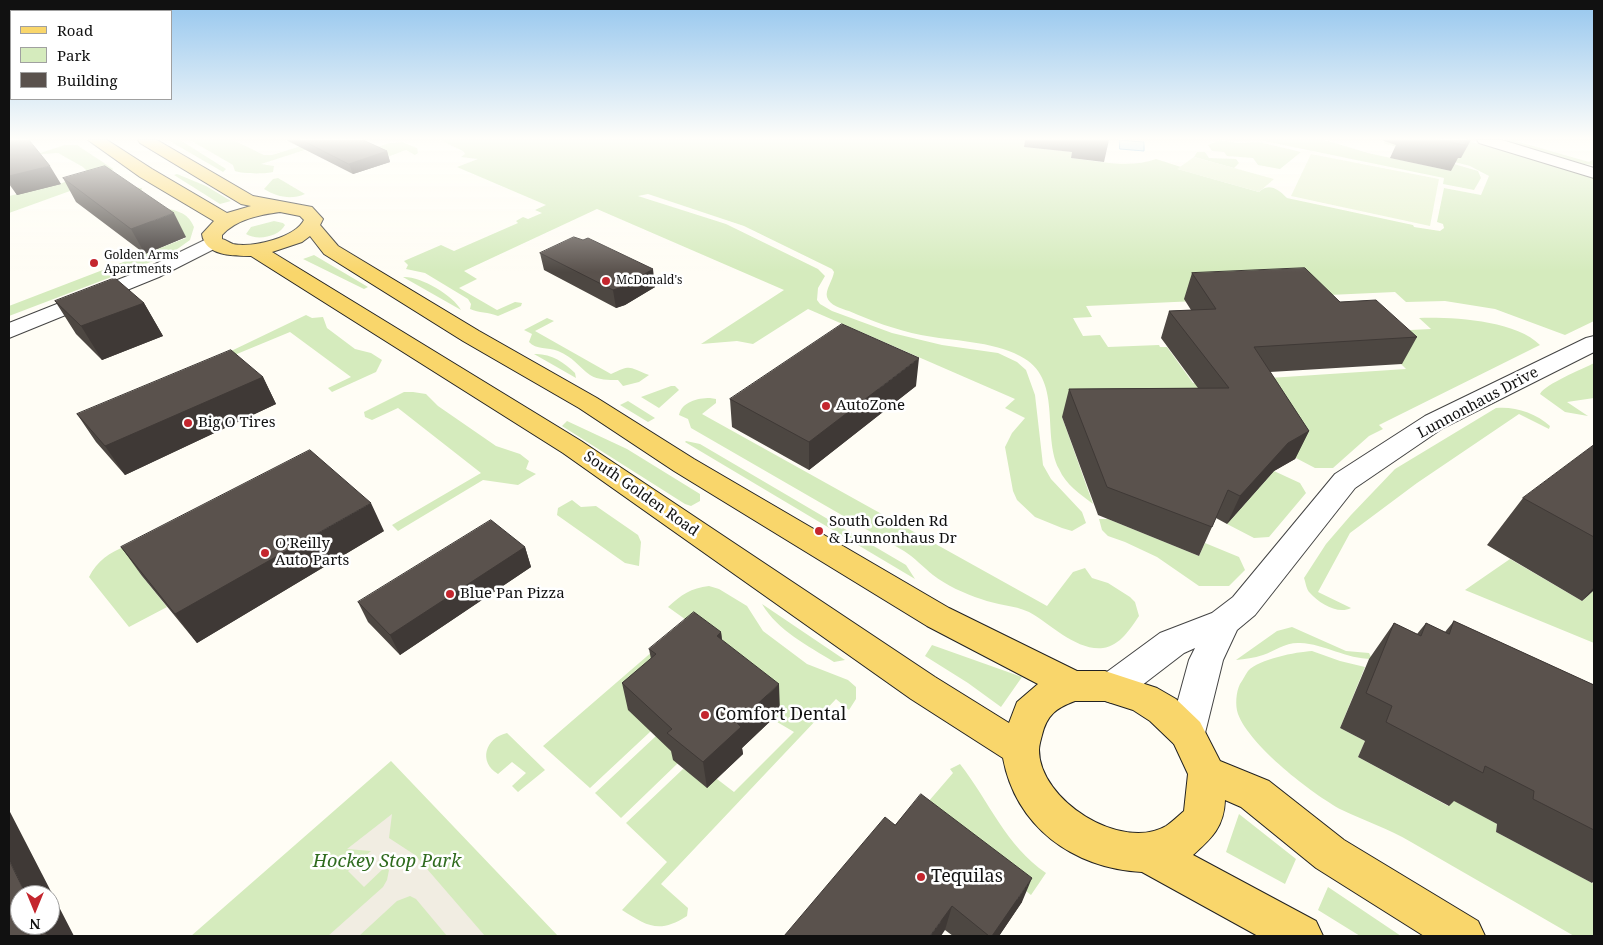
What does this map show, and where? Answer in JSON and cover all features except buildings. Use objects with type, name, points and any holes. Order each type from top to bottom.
[{"type":"main road","points":[[165,184],[226,221]]},
{"type":"main road","points":[[220,184],[247,200],[280,207],[296,208],[310,212],[314,216],[312,227],[300,236],[284,243],[255,250],[233,250],[218,247],[213,242],[212,234],[226,221],[240,215],[280,207]]},
{"type":"main road","points":[[312,227],[330,250],[588,403],[684,465],[938,617],[1073,686]]},
{"type":"main road","name":"South Golden Road","points":[[255,250],[572,447],[916,683],[1020,749]]},
{"type":"main road","points":[[1073,686],[1106,686],[1112,688],[1145,699],[1163,710],[1187,733],[1207,773],[1205,812],[1198,825],[1176,843],[1146,852],[1126,851],[1090,842],[1071,831],[1044,807],[1026,778],[1020,749],[1030,713],[1048,696],[1073,686]]},
{"type":"main road","points":[[1207,773],[1255,794],[1330,854],[1463,936]]},
{"type":"main road","points":[[1146,852],[1301,936]]},
{"type":"street","points":[[9,331],[152,273],[213,242]]},
{"type":"street","points":[[152,273],[233,250]]},
{"type":"street","name":"Lunnonhaus Drive","points":[[1112,688],[1172,643],[1224,622],[1244,606],[1345,481],[1434,422],[1594,343]]},
{"type":"street","name":"Lunnonhaus Drive","points":[[1187,733],[1206,660],[1224,622]]},
{"type":"green space","points":[[60,184],[89,184],[9,213],[9,196]]},
{"type":"green space","points":[[188,184],[201,184],[231,201],[220,204]]},
{"type":"green space","points":[[268,184],[288,184],[305,194],[295,197],[284,197],[264,189]]},
{"type":"green space","points":[[497,184],[1231,184],[1259,192],[1270,187],[1287,198],[1413,225],[1414,227],[1440,231],[1444,228],[1443,224],[1437,222],[1444,188],[1481,195],[1486,184],[1594,184],[1594,321],[1565,335],[1495,309],[1445,301],[1406,302],[1395,292],[1086,306],[1092,317],[1073,318],[1083,336],[1100,335],[1108,347],[1159,345],[1160,347],[1167,347],[1193,383],[1406,369],[1369,332],[1431,329],[1419,318],[1448,318],[1499,325],[1515,330],[1540,345],[1379,425],[1383,429],[1369,436],[1333,468],[1315,468],[1294,457],[1062,417],[1093,504],[1069,484],[1059,469],[1054,455],[1047,392],[1042,378],[1034,366],[1020,356],[985,344],[902,331],[839,308],[830,302],[827,297],[827,291],[834,272],[832,269],[744,226],[648,194],[638,196],[726,224],[818,269],[825,276],[818,288],[817,300],[832,311],[892,333],[942,345],[998,353],[1017,362],[1026,370],[1035,395],[1043,465],[1051,479],[1082,512],[1086,523],[1072,531],[1035,517],[1017,500],[1013,491],[1005,447],[1012,433],[1025,418],[1005,408],[1015,399],[808,309],[753,344],[737,341],[701,344],[784,290],[597,209],[464,271],[477,279],[459,288],[497,310],[515,302],[522,303],[521,306],[498,316],[470,309],[471,304],[468,299],[425,273],[406,269],[408,265],[404,261],[441,245],[454,251],[518,223],[516,221],[523,217],[528,219],[542,213],[535,210],[546,205]]},
{"type":"green space","points":[[1231,184],[1268,184],[1259,192]]},
{"type":"green space","points":[[1297,184],[1438,184],[1430,226],[1291,196]]},
{"type":"green space","points":[[1444,184],[1477,184],[1474,190]]},
{"type":"green space","points":[[127,187],[142,188],[141,192],[156,204],[180,212],[188,217],[194,227],[190,240],[169,255],[9,316],[9,306],[186,238]]},
{"type":"green space","points":[[274,221],[285,225],[273,235],[256,237],[246,234],[251,227]]},
{"type":"green space","points":[[314,255],[368,287],[364,289],[303,259]]},
{"type":"green space","points":[[403,277],[427,283],[451,298],[461,310]]},
{"type":"green space","points":[[306,315],[312,318],[323,317],[327,328],[355,349],[371,353],[382,360],[376,372],[332,392],[328,388],[351,377],[290,332],[232,356],[229,352]]},
{"type":"green space","points":[[547,318],[554,321],[535,331],[611,374],[630,368],[649,375],[639,382],[623,386],[618,380],[593,377],[563,353],[532,345],[529,342],[532,334],[524,330]]},
{"type":"green space","points":[[534,354],[546,355],[556,359],[575,373],[576,378]]},
{"type":"green space","points":[[1594,363],[1594,398],[1567,402],[1588,416],[1565,412],[1540,394],[1556,381]]},
{"type":"green space","points":[[675,386],[679,390],[659,408],[641,397]]},
{"type":"green space","points":[[404,392],[426,394],[438,406],[496,446],[520,454],[529,461],[526,469],[536,474],[518,485],[483,480],[398,531],[392,525],[481,473],[398,408],[372,420],[365,417],[364,412]]},
{"type":"green space","points":[[700,399],[716,399],[716,403],[702,414],[1047,606],[1073,572],[1085,568],[1092,578],[1108,583],[1130,597],[1135,602],[1139,616],[1124,636],[1115,644],[1109,647],[1093,648],[1064,636],[1029,612],[987,601],[956,589],[933,575],[904,551],[691,428],[688,419],[679,415],[687,404]]},
{"type":"green space","points":[[628,401],[655,418],[648,422],[620,405]]},
{"type":"green space","points":[[1496,408],[1510,408],[1532,414],[1550,426],[1549,429],[1519,414],[1417,483],[1350,533],[1318,592],[1351,608],[1346,610],[1335,609],[1314,597],[1308,590],[1304,578],[1326,544],[1395,469]]},
{"type":"green space","points":[[567,421],[627,449],[700,494],[700,501],[691,506],[685,504],[562,426]]},
{"type":"green space","points":[[685,442],[700,444],[906,565],[915,579]]},
{"type":"green space","points":[[1274,471],[1300,483],[1306,493],[1269,537],[1254,538],[1227,524]]},
{"type":"green space","points":[[572,500],[581,507],[596,506],[638,535],[641,542],[639,566],[625,563],[557,515],[558,508]]},
{"type":"green space","points":[[1099,519],[1108,519],[1199,556],[1205,543],[1239,557],[1245,570],[1229,586],[1199,586],[1157,557],[1108,536],[1102,530]]},
{"type":"green space","points":[[126,546],[142,576],[167,607],[129,627],[89,577],[104,558]]},
{"type":"green space","points":[[1510,559],[1582,601],[1594,590],[1594,643],[1465,590]]},
{"type":"green space","points":[[709,586],[719,589],[747,606],[763,631],[807,664],[848,680],[856,687],[856,699],[849,710],[836,699],[661,884],[688,908],[687,916],[669,925],[653,926],[622,910],[667,862],[626,823],[683,769],[717,779],[734,792],[794,732],[772,719],[780,712],[689,622],[668,607],[687,593],[697,588]]},
{"type":"green space","points":[[762,604],[845,660],[834,662],[804,643],[776,622]]},
{"type":"green space","points":[[1292,627],[1346,651],[1369,653],[1372,659],[1353,657],[1318,646],[1295,643],[1285,645],[1260,656],[1236,660],[1277,631]]},
{"type":"green space","points":[[932,645],[1022,677],[1001,707],[968,683],[925,656]]},
{"type":"green space","points":[[653,651],[651,731],[590,788],[543,746]]},
{"type":"green space","points":[[1312,651],[1365,667],[1340,728],[1365,741],[1358,757],[1448,806],[1451,799],[1497,824],[1496,832],[1594,884],[1594,936],[1574,936],[1403,837],[1329,803],[1299,781],[1268,754],[1245,727],[1238,714],[1236,699],[1240,684],[1248,671],[1260,663]]},
{"type":"green space","points":[[507,733],[545,770],[518,792],[512,786],[526,773],[512,762],[498,774],[492,769],[486,757],[489,745],[499,736]]},
{"type":"green space","points":[[656,736],[679,755],[678,763],[621,818],[595,793]]},
{"type":"green space","name":"Hockey Stop Park","points":[[391,761],[558,936],[191,936]]},
{"type":"green space","points":[[960,764],[1020,850],[1046,873],[1031,895],[922,809],[953,773],[950,769]]},
{"type":"green space","points":[[1239,814],[1296,859],[1285,884],[1226,852]]},
{"type":"green space","points":[[1328,887],[1401,936],[1360,936],[1318,910]]},
{"type":"shaded area","points":[[392,814],[389,838],[415,855],[485,936],[447,936],[416,899],[410,896],[397,901],[359,936],[328,936],[383,887],[387,880],[389,870],[385,867],[364,887],[348,871],[371,851],[347,849]]},
{"type":"place","name":"Golden Arms Apartments","points":[[94,263]]},
{"type":"place","name":"McDonald's","points":[[606,281]]},
{"type":"place","name":"AutoZone","points":[[826,406]]},
{"type":"place","name":"Big O Tires","points":[[188,423]]},
{"type":"place","name":"South Golden Rd & Lunnonhaus Dr","points":[[819,531]]},
{"type":"place","name":"O'Reilly Auto Parts","points":[[265,553]]},
{"type":"place","name":"Blue Pan Pizza","points":[[450,594]]},
{"type":"place","name":"Comfort Dental","points":[[705,715]]},
{"type":"place","name":"Tequilas","points":[[921,877]]}]
